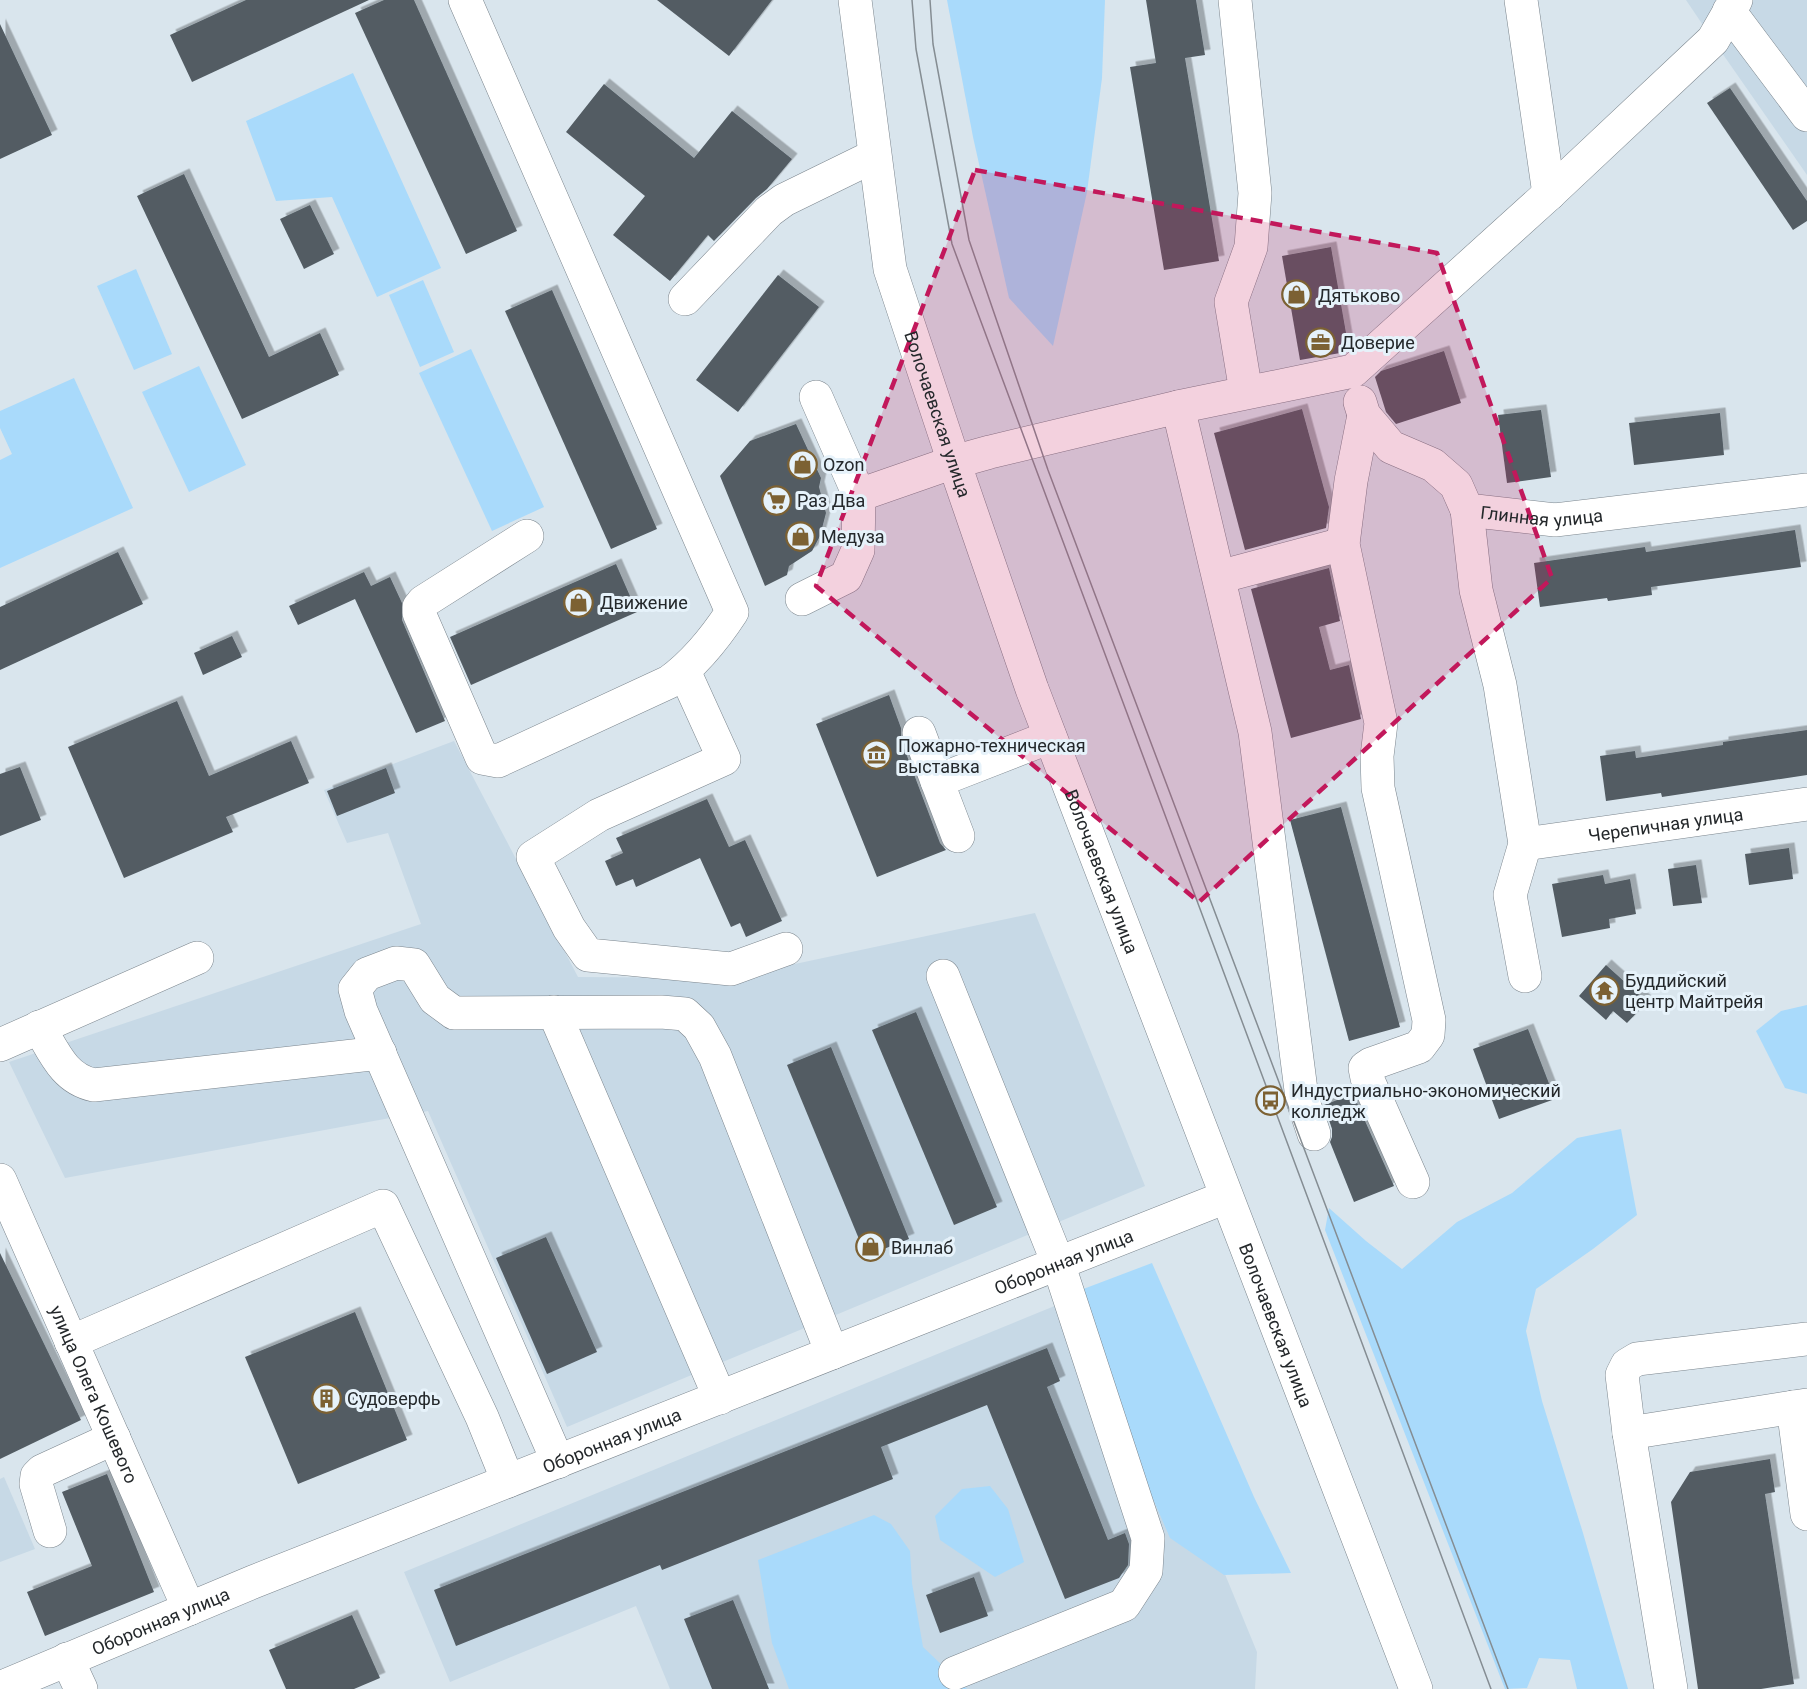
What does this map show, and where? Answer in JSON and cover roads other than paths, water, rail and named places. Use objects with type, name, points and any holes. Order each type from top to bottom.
[{"type":"street","points":[[465,0],[732,612],[684,671],[669,682],[498,761],[482,758],[419,613],[419,607],[423,602],[527,536]]},
{"type":"street","name":"Волочаевская улица","points":[[855,0],[890,269],[954,462],[1013,638],[1050,737],[1416,1689]]},
{"type":"street","points":[[1235,0],[1255,193],[1251,247],[1231,302],[1246,392]]},
{"type":"street","points":[[1521,0],[1549,194]]},
{"type":"street","points":[[859,495],[954,462],[1178,407],[1353,371],[1549,194],[1713,39],[1733,6],[1807,115]]},
{"type":"street","points":[[685,299],[769,211],[784,200],[874,156]]},
{"type":"street","name":"Глинная улица","points":[[1353,371],[1364,415],[1391,447],[1433,465],[1456,485],[1467,510],[1555,520],[1807,490]]},
{"type":"street","points":[[802,599],[846,577],[858,550],[859,495],[816,397]]},
{"type":"street","points":[[1178,407],[1256,732],[1302,1098],[1314,1134]]},
{"type":"street","points":[[1364,415],[1351,481],[1343,544],[1381,723],[1377,756],[1378,788],[1429,1020],[1428,1035],[1419,1047],[1365,1068],[1367,1078],[1413,1182]]},
{"type":"street","points":[[1467,510],[1476,590],[1500,685],[1525,844],[1510,895],[1525,976]]},
{"type":"street","points":[[1219,577],[1343,544]]},
{"type":"street","points":[[684,671],[724,759],[599,815],[533,857],[569,928],[588,955],[731,969],[786,949]]},
{"type":"street","points":[[919,733],[958,836]]},
{"type":"street","points":[[937,782],[1050,737]]},
{"type":"street","name":"Черепичная улица","points":[[1525,844],[1807,804]]},
{"type":"street","points":[[0,1045],[197,958]]},
{"type":"street","points":[[558,1462],[361,1011],[355,989],[367,974],[396,963],[414,965],[435,999],[454,1013],[661,1012],[685,1014],[699,1027],[715,1056],[832,1353]]},
{"type":"street","points":[[944,976],[1058,1263],[1148,1538],[1146,1571],[1124,1605],[956,1673]]},
{"type":"street","points":[[554,1012],[720,1398]]},
{"type":"street","points":[[39,1028],[70,1075],[82,1082],[94,1085],[380,1053]]},
{"type":"street","name":"улица Олега Кошевого","points":[[0,1180],[189,1609]]},
{"type":"street","name":"Оборонная улица","points":[[0,1688],[189,1609],[508,1481],[1226,1197]]},
{"type":"street","points":[[71,1342],[383,1206],[482,1417],[508,1481]]},
{"type":"street","points":[[1671,1689],[1629,1433],[1622,1375],[1628,1365],[1637,1359],[1807,1339]]},
{"type":"street","points":[[1629,1433],[1800,1406],[1807,1514]]},
{"type":"street","points":[[50,1531],[36,1484],[37,1476],[42,1471],[114,1438]]},
{"type":"street","points":[[68,1659],[81,1689]]},
{"type":"tram line","points":[[912,0],[916,49],[952,244],[1491,1689]]},
{"type":"tram line","points":[[930,0],[933,44],[969,240],[1048,470],[1508,1689]]},
{"type":"place","name":"Дятьково","points":[[1297,295]]},
{"type":"place","name":"Доверие","points":[[1320,342]]},
{"type":"place","name":"Ozon","points":[[802,464]]},
{"type":"place","name":"Раз Два","points":[[776,500]]},
{"type":"place","name":"Медуза","points":[[800,536]]},
{"type":"place","name":"Движение","points":[[579,602]]},
{"type":"place","name":"Пожарно-техническая выставка","points":[[877,755]]},
{"type":"place","name":"Буддийский центр Майтрейя","points":[[1604,990]]},
{"type":"place","name":"Индустриально-экономический колледж","points":[[1270,1100]]},
{"type":"place","name":"Винлаб","points":[[870,1247]]},
{"type":"place","name":"Судоверфь","points":[[326,1398]]}]
